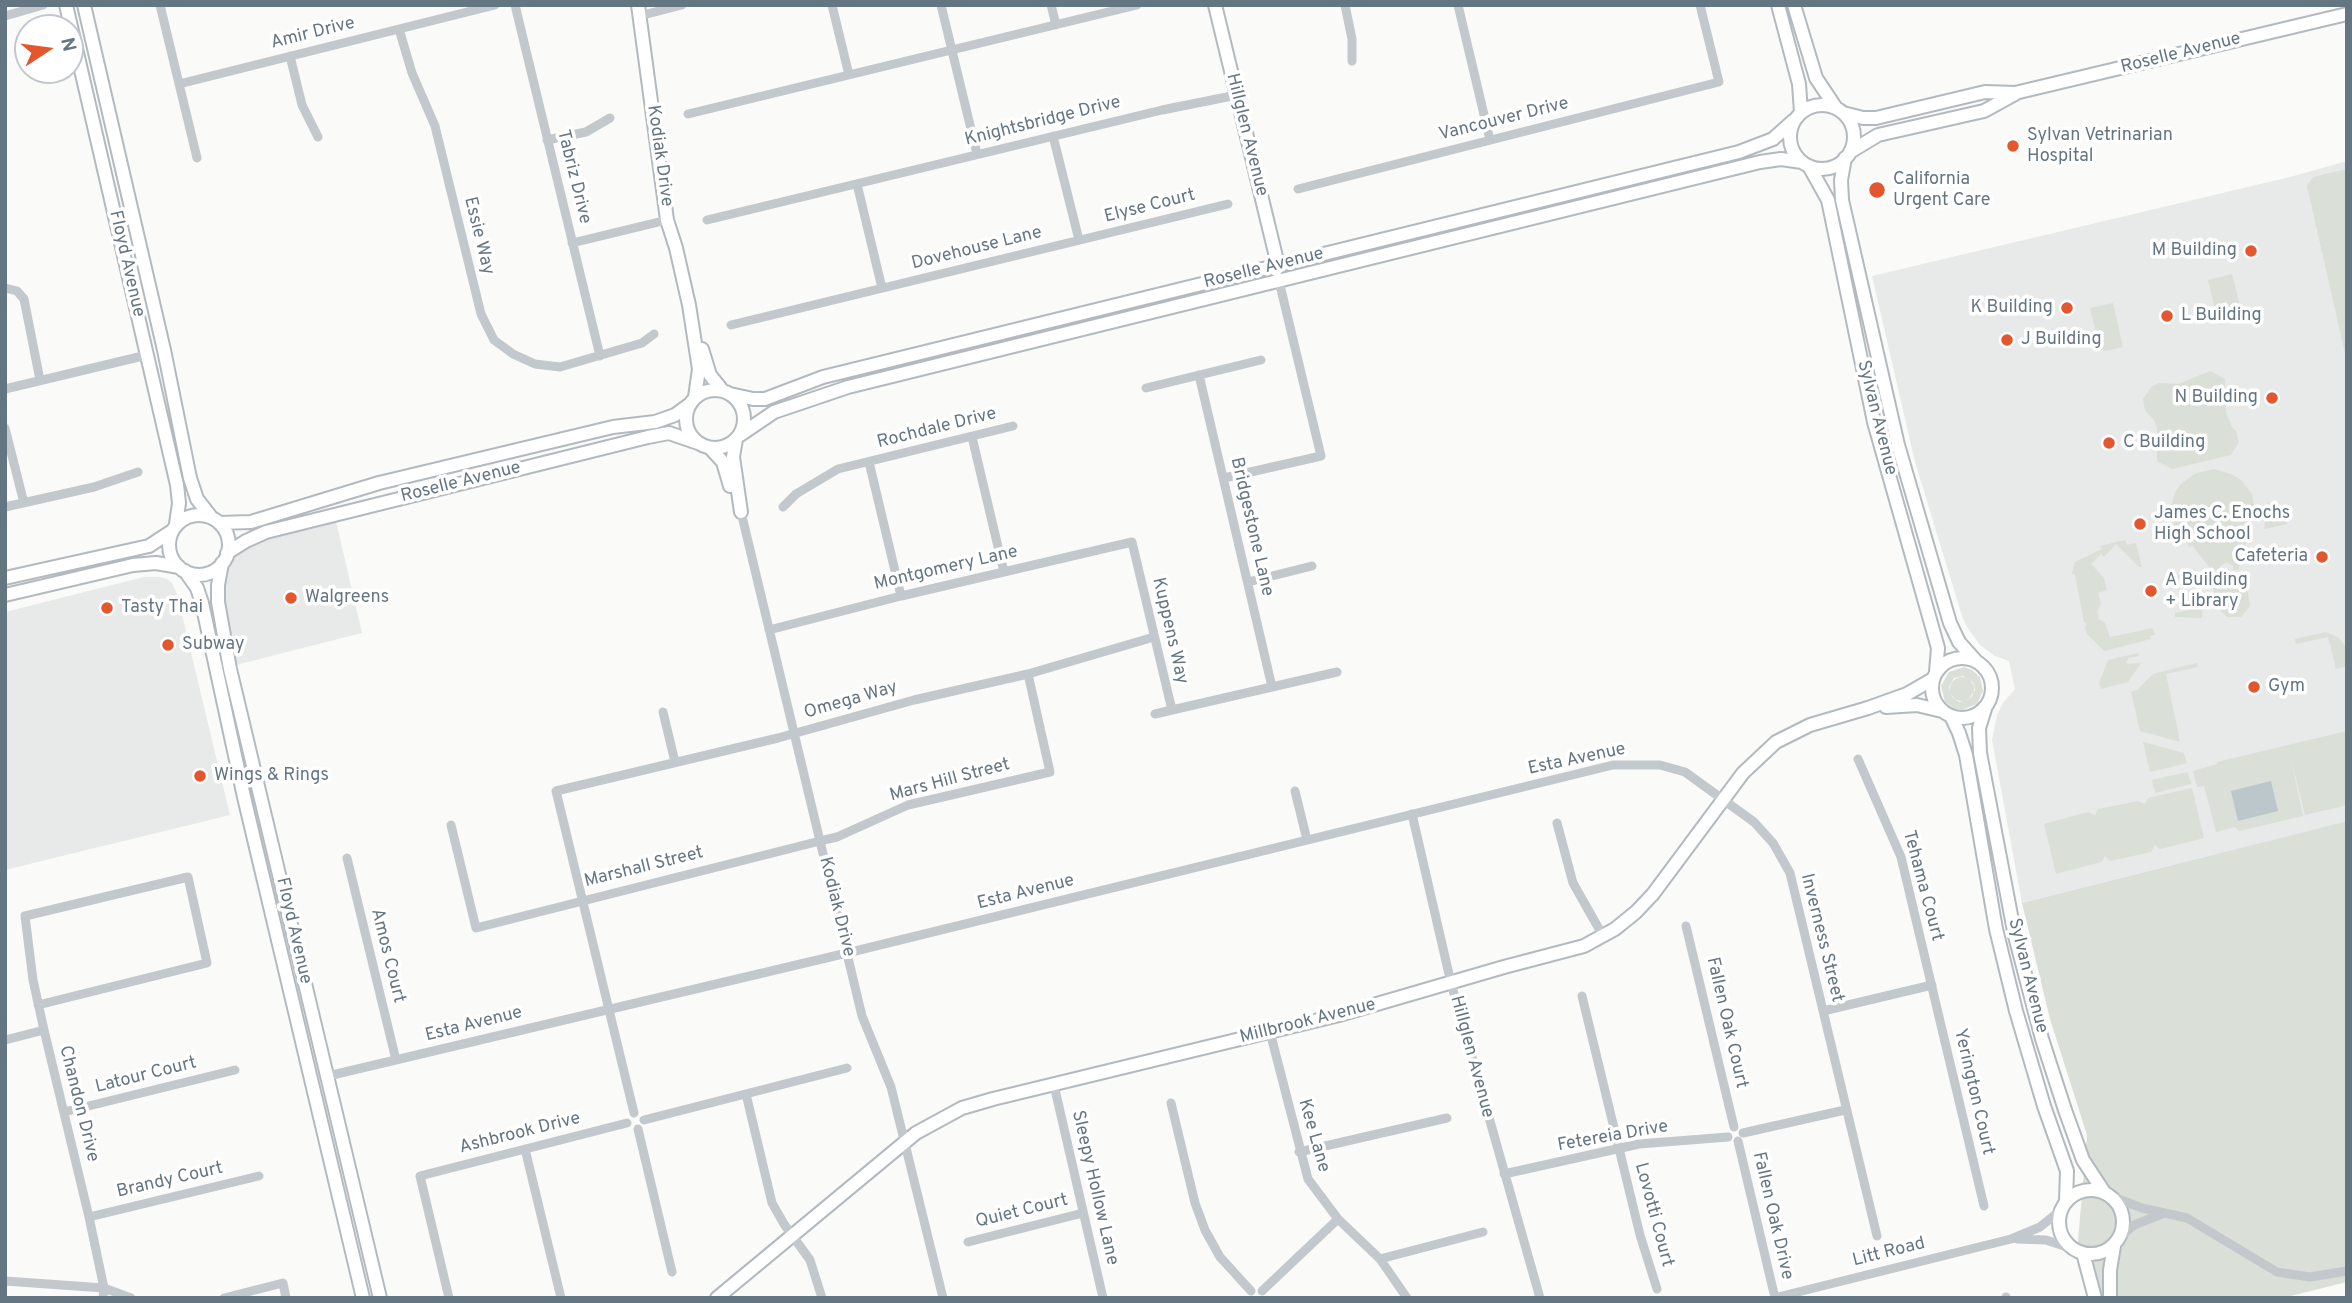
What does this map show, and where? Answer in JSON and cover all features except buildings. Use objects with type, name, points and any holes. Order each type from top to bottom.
[{"type":"main road","name":"Floyd Avenue","points":[[66,5],[177,485],[179,503],[174,528]]},
{"type":"main road","name":"Floyd Avenue","points":[[84,5],[164,350],[190,478],[197,499],[215,520]]},
{"type":"main road","name":"Hillglen Avenue","points":[[1215,5],[1278,265]]},
{"type":"main road","points":[[1778,5],[1799,84],[1797,117],[1790,132],[1793,152],[1805,164],[1829,168],[1848,155],[1854,132],[1816,78],[1794,5]]},
{"type":"main road","name":"Kodiak Drive","points":[[638,10],[667,220],[710,375],[726,392]]},
{"type":"main road","name":"Roselle Avenue","points":[[1840,110],[1863,118],[1876,118],[1985,92],[2015,93],[2347,14]]},
{"type":"main road","name":"Roselle Avenue","points":[[1848,155],[1878,135],[1984,111],[2015,93]]},
{"type":"main road","points":[[1797,117],[1820,104],[1840,110]]},
{"type":"main road","name":"Roselle Avenue","points":[[726,392],[753,400],[765,399],[823,377],[1739,152],[1773,139],[1797,117]]},
{"type":"main road","name":"Sylvan Avenue","points":[[1848,155],[1841,180],[1842,200],[1898,445],[1950,623],[1959,642],[1976,661]]},
{"type":"main road","name":"Roselle Avenue","points":[[738,437],[775,411],[848,387],[1760,162],[1781,159],[1805,164]]},
{"type":"main road","name":"Sylvan Avenue","points":[[1805,164],[1821,184],[1828,200],[1874,422],[1938,648],[1935,675]]},
{"type":"main road","points":[[1195,302],[1216,289],[1268,276],[1276,271],[1278,265]]},
{"type":"main road","name":"Kodiak Drive","points":[[689,305],[699,374],[692,401]]},
{"type":"main road","points":[[709,390],[726,392],[738,401],[743,410],[744,425],[738,437],[723,447],[704,445],[691,436],[686,414],[692,401],[709,390]]},
{"type":"main road","name":"Roselle Avenue","points":[[215,520],[251,522],[391,480],[613,427],[655,422],[675,415],[692,401]]},
{"type":"main road","name":"Roselle Avenue","points":[[225,558],[246,541],[266,532],[648,436],[669,433],[704,445]]},
{"type":"main road","name":"Kodiak Drive","points":[[738,437],[733,457],[741,512]]},
{"type":"main road","name":"Kodiak Drive","points":[[704,445],[723,462],[733,496],[741,512]]},
{"type":"main road","points":[[5,578],[143,547],[160,541],[186,517],[196,514],[215,520],[227,536],[225,558],[212,572],[203,574],[156,563],[133,565],[5,595]]},
{"type":"main road","points":[[174,528],[169,550],[182,569]]},
{"type":"main road","name":"Floyd Avenue","points":[[225,558],[218,585],[218,602],[230,669],[380,1298]]},
{"type":"main road","name":"Floyd Avenue","points":[[182,569],[200,594],[244,797],[363,1298]]},
{"type":"main road","points":[[1967,658],[1976,661],[1986,669],[1992,680],[1992,694],[1984,709],[1968,718],[1947,714],[1932,694],[1935,675],[1944,663],[1953,659],[1967,658]]},
{"type":"main road","points":[[216,673],[223,679],[236,734],[245,732]]},
{"type":"main road","name":"Millbrook Avenue","points":[[717,1298],[905,1143],[933,1122],[962,1108],[1339,1015],[1584,946],[1636,912],[1653,894],[1743,773],[1776,742],[1810,725],[1912,692],[1935,675]]},
{"type":"main road","name":"Millbrook Avenue","points":[[1868,708],[1912,704],[1947,714]]},
{"type":"main road","name":"Sylvan Avenue","points":[[1984,709],[1979,729],[1980,753],[2015,936],[2042,1039],[2065,1110],[2084,1160],[2108,1194]]},
{"type":"main road","name":"Sylvan Avenue","points":[[1947,714],[1959,733],[1966,755],[1996,929],[2016,1011],[2044,1106],[2067,1171],[2063,1206]]},
{"type":"main road","points":[[244,797],[253,795],[272,875],[280,878]]},
{"type":"main road","points":[[2095,1298],[2078,1251],[2060,1231],[2063,1206],[2083,1190],[2108,1194],[2123,1215],[2124,1226],[2117,1241],[2110,1270],[2110,1298]]},
{"type":"main road","points":[[2078,1251],[2094,1254],[2105,1252],[2117,1241]]},
{"type":"street","points":[[5,16],[43,5]]},
{"type":"street","points":[[160,5],[198,158]]},
{"type":"street","name":"Amir Drive","points":[[179,84],[495,5]]},
{"type":"street","name":"Tabriz Drive","points":[[515,5],[600,356]]},
{"type":"street","points":[[638,10],[682,5]]},
{"type":"street","points":[[832,5],[849,75]]},
{"type":"street","points":[[941,5],[977,154]]},
{"type":"street","points":[[1051,5],[1056,25]]},
{"type":"street","points":[[688,114],[1137,5]]},
{"type":"street","points":[[1345,5],[1352,39],[1352,61]]},
{"type":"street","points":[[1458,5],[1490,140]]},
{"type":"street","name":"Vancouver Drive","points":[[1298,189],[1719,82],[1700,5]]},
{"type":"street","name":"Essie Way","points":[[399,29],[412,73],[435,126],[481,314],[494,340],[513,354],[535,364],[560,367],[642,343],[654,334]]},
{"type":"street","points":[[290,56],[302,104],[318,137]]},
{"type":"street","name":"Knightsbridge Drive","points":[[707,220],[1053,136],[1237,95]]},
{"type":"street","points":[[547,140],[586,132],[610,118]]},
{"type":"street","points":[[1053,136],[1079,240]]},
{"type":"street","points":[[857,184],[883,288]]},
{"type":"street","name":"Elyse Court","points":[[1079,240],[1228,204]]},
{"type":"street","points":[[572,243],[667,220]]},
{"type":"street","name":"Dovehouse Lane","points":[[731,325],[1079,240]]},
{"type":"street","points":[[1224,478],[1321,456],[1279,281]]},
{"type":"street","points":[[5,288],[17,291],[24,299],[40,380]]},
{"type":"street","points":[[5,389],[147,355]]},
{"type":"street","points":[[1146,388],[1261,360]]},
{"type":"street","name":"Bridgestone Lane","points":[[1199,375],[1272,687]]},
{"type":"street","name":"Rochdale Drive","points":[[783,507],[796,494],[838,469],[1013,426]]},
{"type":"street","points":[[5,428],[23,503]]},
{"type":"street","points":[[972,437],[1004,572]]},
{"type":"street","points":[[869,462],[901,596]]},
{"type":"street","points":[[5,507],[94,487],[138,472]]},
{"type":"street","name":"Kodiak Drive","points":[[741,512],[864,1023],[891,1087],[943,1298]]},
{"type":"street","name":"Montgomery Lane","points":[[769,630],[1132,542]]},
{"type":"street","name":"Kuppens Way","points":[[1132,542],[1172,710],[1154,714]]},
{"type":"street","points":[[1248,582],[1312,566]]},
{"type":"street","name":"Omega Way","points":[[583,900],[556,792],[793,734],[914,700],[1028,674],[1154,637]]},
{"type":"street","points":[[1172,710],[1337,672]]},
{"type":"street","name":"Mars Hill Street","points":[[820,841],[908,805],[1050,772],[1028,674]]},
{"type":"street","points":[[663,712],[675,762]]},
{"type":"street","name":"Tehama Court","points":[[1858,759],[1900,857],[1931,985]]},
{"type":"street","name":"Esta Avenue","points":[[328,1076],[847,953],[1613,765],[1660,765],[1677,769],[1724,798]]},
{"type":"street","points":[[1295,791],[1307,840]]},
{"type":"street","name":"Inverness Street","points":[[1724,798],[1764,831],[1786,865],[1877,1236]]},
{"type":"street","name":"Hillglen Avenue","points":[[1412,814],[1451,983],[1540,1298]]},
{"type":"street","points":[[1558,822],[1573,883],[1603,936]]},
{"type":"street","name":"Marshall Street","points":[[451,825],[476,929],[820,841]]},
{"type":"street","name":"Amos Court","points":[[347,858],[396,1060]]},
{"type":"street","name":"Chandon Drive","points":[[38,1005],[207,962],[188,877],[25,916],[38,1005],[89,1217],[103,1293]]},
{"type":"street","points":[[583,900],[634,1113]]},
{"type":"street","name":"Fallen Oak Court","points":[[1686,926],[1734,1127]]},
{"type":"street","points":[[1823,1011],[1931,985]]},
{"type":"street","name":"Yerington Court","points":[[1931,985],[1984,1206]]},
{"type":"street","name":"Lovotti Court","points":[[1582,996],[1640,1235],[1657,1289]]},
{"type":"street","points":[[5,1040],[44,1030]]},
{"type":"street","name":"Kee Lane","points":[[1270,1032],[1299,1152],[1313,1189],[1338,1219],[1380,1259],[1407,1298]]},
{"type":"street","points":[[643,1119],[847,1069]]},
{"type":"street","name":"Latour Court","points":[[64,1112],[235,1070]]},
{"type":"street","name":"Sleepy Hollow Lane","points":[[1054,1085],[1103,1298]]},
{"type":"street","points":[[746,1094],[772,1203],[810,1259],[822,1298]]},
{"type":"street","points":[[1171,1102],[1199,1217],[1220,1256],[1250,1294],[1257,1288],[1263,1295],[1338,1219]]},
{"type":"street","points":[[1728,1137],[1728,1131],[1734,1127],[1739,1128],[1740,1137],[1845,1110]]},
{"type":"street","points":[[634,1113],[641,1115],[643,1119],[643,1125],[638,1129],[631,1129],[627,1123],[628,1116],[634,1113]]},
{"type":"street","points":[[1299,1152],[1447,1118]]},
{"type":"street","name":"Ashbrook Drive","points":[[449,1298],[420,1176],[627,1123]]},
{"type":"street","points":[[638,1129],[672,1272]]},
{"type":"street","name":"Fetereia Drive","points":[[1504,1174],[1659,1141],[1728,1137],[1732,1141],[1740,1137]]},
{"type":"street","name":"Fallen Oak Drive","points":[[1740,1137],[1774,1298]]},
{"type":"street","points":[[525,1149],[561,1298]]},
{"type":"street","name":"Brandy Court","points":[[89,1217],[259,1176]]},
{"type":"street","points":[[2108,1194],[2163,1214],[2181,1216],[2277,1272],[2320,1277],[2347,1271]]},
{"type":"street","name":"Litt Road","points":[[1774,1298],[2011,1239],[2040,1227],[2063,1206]]},
{"type":"street","name":"Quiet Court","points":[[968,1242],[1083,1213]]},
{"type":"street","points":[[2117,1241],[2134,1225],[2163,1214]]},
{"type":"street","points":[[1380,1259],[1483,1232]]},
{"type":"street","name":"Litt Road","points":[[2011,1239],[2046,1240],[2078,1251]]},
{"type":"street","points":[[5,1281],[131,1298]]},
{"type":"street","points":[[224,1298],[283,1283],[286,1298]]},
{"type":"shaded area","name":"James C. Enochs High School","points":[[2347,161],[2347,821],[2022,903],[1992,740],[1997,715],[2015,689],[2009,661],[1995,656],[1980,645],[1962,616],[1915,462],[1872,276],[2290,177]]},
{"type":"shaded area","points":[[2347,169],[2347,362],[2307,186],[2313,177]]},
{"type":"shaded area","points":[[2232,274],[2242,314],[2238,321],[2219,325],[2208,280]]},
{"type":"shaded area","points":[[2113,303],[2123,347],[2105,351],[2100,349],[2090,308]]},
{"type":"shaded area","points":[[2210,371],[2225,379],[2226,413],[2239,442],[2231,455],[2172,469],[2157,461],[2157,428],[2145,410],[2143,399],[2152,386],[2159,383],[2178,384]]},
{"type":"shaded area","points":[[2214,469],[2241,480],[2252,494],[2255,513],[2245,547],[2241,547],[2239,570],[2233,570],[2233,566],[2227,562],[2220,566],[2220,574],[2215,575],[2193,546],[2189,547],[2184,539],[2181,540],[2170,511],[2175,492],[2181,484],[2196,473]]},
{"type":"shaded area","points":[[2268,502],[2283,514],[2287,524],[2264,529]]},
{"type":"shaded area","points":[[335,517],[362,633],[232,666],[222,603],[223,574],[240,548],[262,536]]},
{"type":"shaded area","points":[[2125,540],[2127,545],[2136,543],[2142,567],[2116,544],[2104,557],[2101,554],[2091,564],[2104,578],[2107,590],[2098,593],[2101,604],[2097,611],[2099,619],[2105,623],[2110,637],[2153,628],[2155,635],[2150,636],[2151,639],[2104,651],[2087,634],[2075,575],[2072,573],[2075,562],[2102,549],[2100,546]]},
{"type":"shaded area","points":[[2188,569],[2196,578],[2203,595],[2202,618],[2175,617],[2175,613],[2189,610],[2188,605],[2199,596],[2196,588],[2184,585],[2182,579],[2169,582]]},
{"type":"shaded area","points":[[144,577],[167,579],[177,594],[230,815],[5,870],[5,612]]},
{"type":"shaded area","points":[[2241,577],[2246,580],[2250,606],[2241,617],[2227,617],[2218,608],[2213,588],[2216,582]]},
{"type":"shaded area","points":[[2326,632],[2339,638],[2347,649],[2347,666],[2336,669],[2328,637],[2296,644],[2295,639]]},
{"type":"shaded area","points":[[2138,653],[2139,656],[2129,658],[2126,662],[2141,663],[2128,682],[2101,689],[2099,683],[2108,660]]},
{"type":"shaded area","points":[[2197,663],[2198,667],[2166,674],[2180,742],[2140,731],[2131,692],[2138,689],[2153,674]]},
{"type":"shaded area","points":[[1964,667],[1980,677],[1983,691],[1977,704],[1962,710],[1945,702],[1941,686],[1949,672]],"holes":[[[1963,676],[1973,682],[1975,690],[1968,700],[1959,702],[1952,697],[1949,687],[1954,678]]]},
{"type":"shaded area","points":[[1962,677],[1973,684],[1974,689],[1967,700],[1962,701],[1951,694],[1950,689],[1957,678]]},
{"type":"shaded area","points":[[2347,731],[2347,805],[2305,815],[2291,759],[2303,816],[2239,831],[2235,827],[2216,832],[2204,786],[2197,787],[2193,771],[2217,762]]},
{"type":"shaded area","points":[[2143,742],[2184,753],[2187,763],[2150,772]]},
{"type":"shaded area","points":[[2188,772],[2191,784],[2155,793],[2152,780]]},
{"type":"shaded area","points":[[2271,781],[2278,811],[2238,821],[2231,791]]},
{"type":"shaded area","points":[[2192,788],[2204,838],[2160,849],[2155,845],[2151,852],[2110,861],[2105,856],[2101,862],[2056,874],[2044,824],[2088,812],[2095,815],[2098,809],[2138,801],[2145,804],[2148,798]]},
{"type":"shaded area","points":[[2347,821],[2347,1282],[2283,1298],[2091,1298],[2078,1241],[2087,1135],[2050,1019],[2022,903]]},
{"type":"place","name":"Sylvan Vetrinarian Hospital","points":[[2013,146]]},
{"type":"place","name":"California Urgent Care","points":[[1877,190]]},
{"type":"place","name":"M Building","points":[[2251,251]]},
{"type":"place","name":"K Building","points":[[2067,308]]},
{"type":"place","name":"L Building","points":[[2167,316]]},
{"type":"place","name":"J Building","points":[[2007,340]]},
{"type":"place","name":"N Building","points":[[2272,398]]},
{"type":"place","name":"C Building","points":[[2109,443]]},
{"type":"place","name":"James C. Enochs High School","points":[[2140,524]]},
{"type":"place","name":"Cafeteria","points":[[2322,557]]},
{"type":"place","name":"A Building + Library","points":[[2151,591]]},
{"type":"place","name":"Walgreens","points":[[291,598]]},
{"type":"place","name":"Tasty Thai","points":[[107,608]]},
{"type":"place","name":"Subway","points":[[168,645]]},
{"type":"place","name":"Gym","points":[[2254,687]]},
{"type":"place","name":"Wings & Rings","points":[[200,776]]}]
